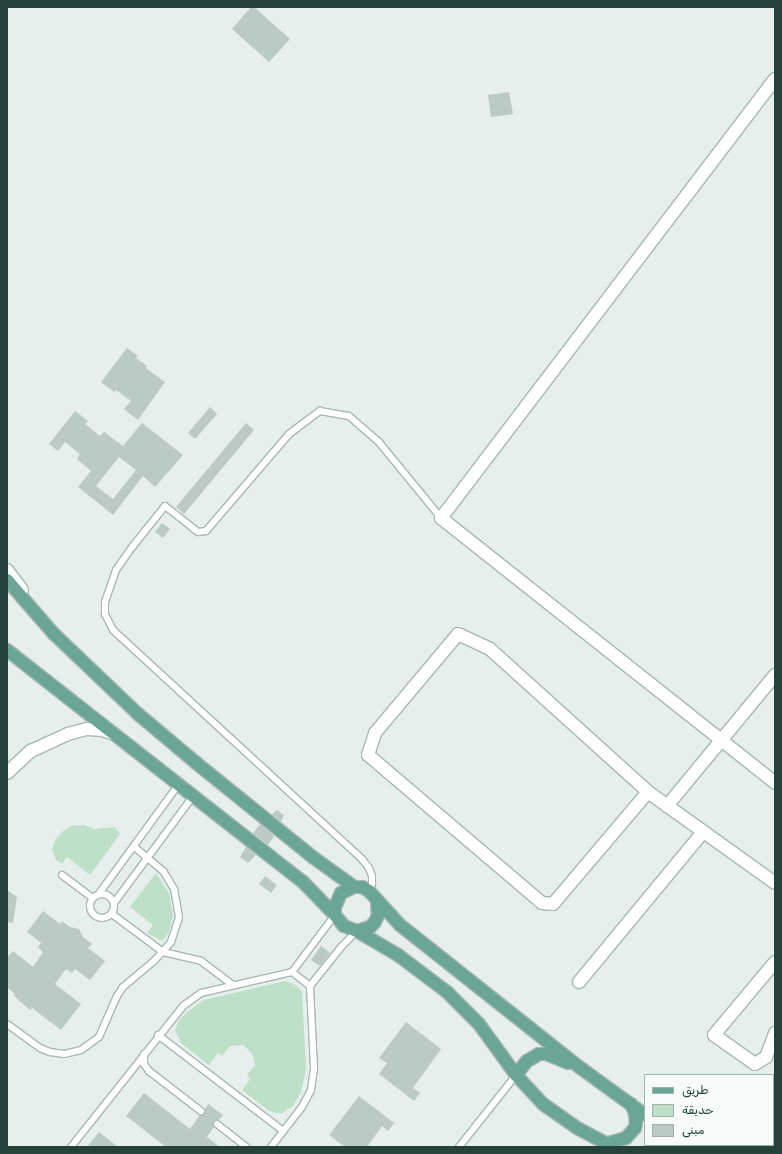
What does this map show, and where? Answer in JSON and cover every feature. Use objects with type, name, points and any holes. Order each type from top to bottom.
[{"type":"main road","points":[[7,580],[54,634],[138,714],[314,858],[354,887]]},
{"type":"main road","points":[[7,650],[119,736],[303,882],[344,926],[357,931],[398,955],[464,1007],[493,1041],[516,1074],[543,1104],[560,1118],[607,1146],[626,1138],[635,1128],[635,1113],[631,1104]]},
{"type":"main road","points":[[335,915],[335,907],[341,894],[354,887],[362,887],[369,891],[377,902],[400,925],[582,1069],[644,1114]]},
{"type":"main road","points":[[357,931],[370,927],[375,922],[378,915],[377,902]]},
{"type":"main road","points":[[516,1074],[527,1061],[539,1054],[546,1054],[582,1069]]},
{"type":"street","points":[[775,79],[441,518],[775,783]]},
{"type":"street","points":[[7,570],[54,634]]},
{"type":"street","points":[[648,792],[554,904],[542,903],[368,755],[375,733],[458,634],[490,649],[648,792],[775,883]]},
{"type":"street","points":[[667,806],[722,741],[775,674]]},
{"type":"street","points":[[7,773],[31,751],[68,734],[87,729],[102,730],[119,736]]},
{"type":"street","points":[[578,982],[703,832]]},
{"type":"street","points":[[775,962],[714,1035],[755,1064],[766,1057],[775,1033]]},
{"type":"lane","points":[[369,891],[372,884],[372,876],[369,868],[362,859],[113,630],[105,614],[105,602],[120,564],[165,506],[198,532],[206,531],[289,434],[320,410],[349,416],[378,441],[441,518]]},
{"type":"lane","points":[[92,898],[98,895],[179,784]]},
{"type":"lane","points":[[112,914],[114,903],[194,796]]},
{"type":"lane","points":[[7,1024],[40,1048],[50,1052],[64,1054],[81,1050],[99,1037],[111,1007],[123,987],[163,952],[171,942],[176,931],[178,904],[170,880],[163,871],[134,847]]},
{"type":"lane","points":[[62,875],[92,898]]},
{"type":"lane","points":[[98,895],[109,896],[114,903]]},
{"type":"lane","points":[[92,898],[90,910],[95,916],[103,919],[112,914]]},
{"type":"lane","points":[[112,914],[163,952],[202,961],[233,985]]},
{"type":"lane","points":[[71,1147],[175,1014],[191,999],[201,993],[292,972],[335,915]]},
{"type":"lane","points":[[271,1147],[307,1100],[314,1080],[310,986],[342,946],[357,931]]},
{"type":"lane","points":[[292,972],[310,986]]},
{"type":"lane","points":[[158,1035],[283,1131]]},
{"type":"lane","points":[[144,1053],[144,1064],[149,1071],[201,1111]]},
{"type":"lane","points":[[459,1147],[516,1074]]},
{"type":"lane","points":[[218,1124],[246,1147]]},
{"type":"green space","points":[[84,825],[95,829],[115,827],[120,834],[90,875],[67,857],[62,864],[56,860],[52,849],[55,840],[62,832],[71,826]]},
{"type":"green space","points":[[156,873],[169,893],[173,915],[169,932],[163,940],[160,940],[147,933],[153,925],[130,907]]},
{"type":"green space","points":[[285,981],[296,985],[302,992],[306,1069],[301,1092],[293,1106],[282,1113],[276,1113],[269,1111],[242,1090],[250,1079],[247,1075],[255,1065],[252,1053],[243,1045],[230,1046],[222,1056],[218,1053],[209,1065],[182,1044],[175,1031],[179,1020],[187,1012],[204,1000]]},
{"type":"building","points":[[251,7],[254,7],[290,39],[269,62],[232,29]]},
{"type":"building","points":[[509,92],[513,114],[491,117],[488,95]]},
{"type":"building","points":[[127,348],[138,356],[136,358],[147,366],[146,368],[165,382],[138,420],[124,409],[131,401],[116,390],[114,392],[101,382]]},
{"type":"building","points":[[210,407],[217,414],[195,439],[188,433]]},
{"type":"building","points":[[75,411],[88,421],[85,424],[100,436],[104,432],[123,446],[142,423],[183,455],[155,487],[143,476],[113,515],[78,487],[91,471],[77,459],[80,454],[65,442],[58,451],[49,444]],"holes":[[[119,457],[136,470],[113,499],[96,486]]]},
{"type":"building","points":[[246,423],[254,430],[184,514],[176,507]]},
{"type":"building","points":[[162,523],[170,529],[163,538],[155,532]]},
{"type":"building","points":[[277,810],[284,815],[281,822],[272,814]]},
{"type":"building","points":[[260,824],[274,836],[268,845],[253,833]]},
{"type":"building","points":[[246,847],[256,855],[248,863],[240,857]]},
{"type":"building","points":[[265,876],[277,885],[271,893],[259,884]]},
{"type":"building","points":[[7,890],[17,897],[13,923],[7,922]]},
{"type":"building","points":[[43,911],[60,924],[62,921],[70,927],[79,929],[83,937],[92,944],[88,948],[105,961],[90,980],[75,969],[72,973],[66,969],[55,984],[81,1004],[61,1030],[32,1008],[30,1010],[14,996],[15,994],[7,987],[7,958],[13,951],[33,967],[43,952],[38,947],[41,943],[27,932]]},
{"type":"building","points":[[321,946],[330,953],[320,966],[311,960]]},
{"type":"building","points":[[406,1022],[441,1049],[413,1088],[420,1093],[414,1101],[379,1074],[387,1063],[379,1058]]},
{"type":"building","points":[[144,1093],[190,1129],[200,1115],[205,1113],[205,1109],[208,1104],[223,1115],[219,1120],[213,1122],[214,1127],[207,1137],[220,1147],[166,1147],[126,1116]]},
{"type":"building","points":[[359,1096],[394,1123],[388,1131],[382,1126],[367,1147],[345,1147],[329,1135]]},
{"type":"building","points":[[99,1132],[118,1147],[87,1147]]}]
